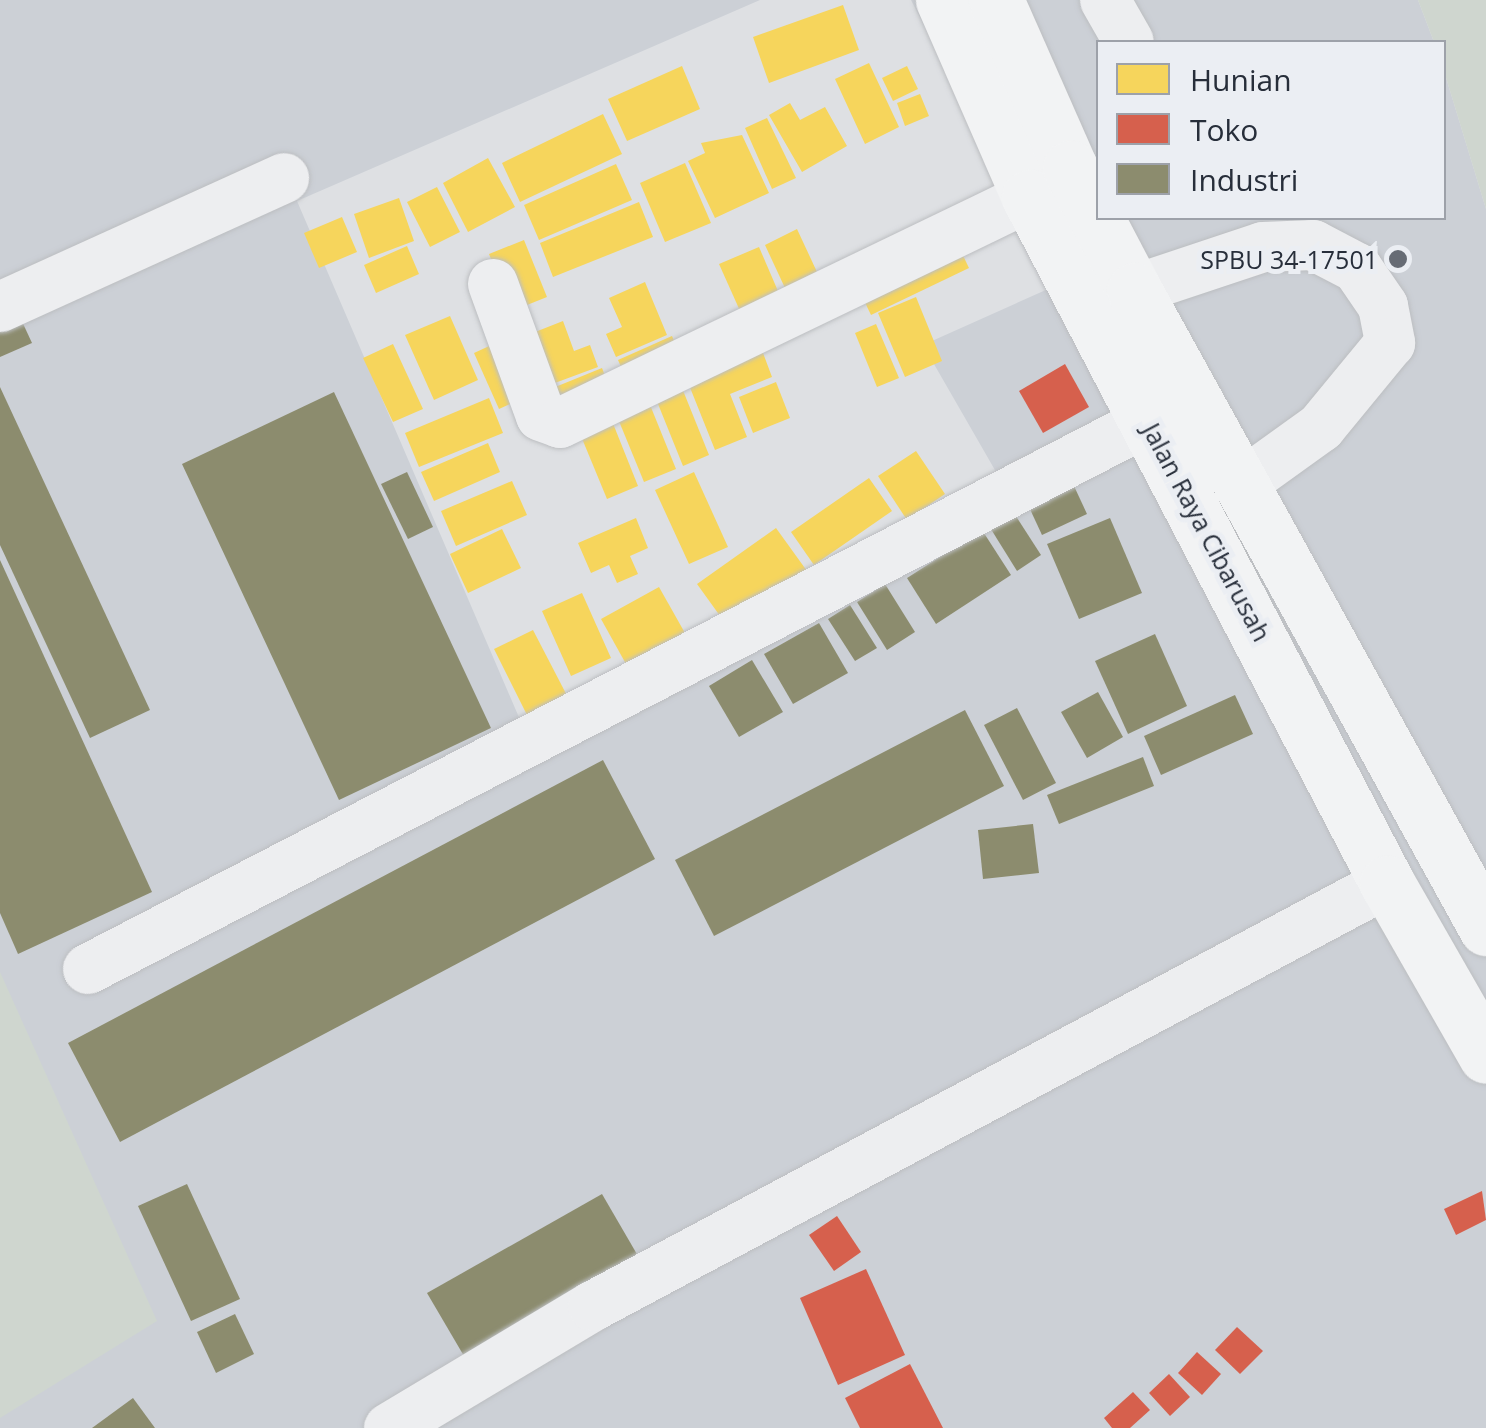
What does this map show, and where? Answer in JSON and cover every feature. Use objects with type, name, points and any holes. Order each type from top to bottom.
[{"type":"main road","name":"Jalan Raya Cibarusah","points":[[943,0],[1029,196],[1387,884],[1486,1056]]},
{"type":"main road","name":"Jalan Raya Cibarusah","points":[[996,0],[1096,218]]},
{"type":"main road","name":"Jalan Raya Cibarusah","points":[[1097,220],[1239,486],[1486,928]]},
{"type":"street","points":[[1104,0],[1129,40]]},
{"type":"street","points":[[0,307],[284,178]]},
{"type":"street","points":[[493,284],[541,416],[560,423],[1029,196]]},
{"type":"street","points":[[1134,290],[1264,247],[1313,245],[1357,268],[1383,306],[1390,343],[1322,427],[1239,486]]},
{"type":"street","points":[[88,969],[1148,420]]},
{"type":"street","points":[[389,1428],[594,1306],[1387,884]]},
{"type":"shaded area","points":[[0,0],[760,0],[297,201],[530,743],[1003,484],[923,345],[1057,285],[911,0],[1418,0],[1433,40],[1096,40],[1096,220],[1446,220],[1446,78],[1486,209],[1486,1428],[0,1428]]},
{"type":"shaded area","points":[[1418,0],[1486,0],[1486,209],[1446,78],[1446,40],[1433,40]]},
{"type":"shaded area","points":[[0,972],[157,1321],[0,1418]]},
{"type":"building: Hunian","points":[[843,5],[859,50],[769,83],[753,37]]},
{"type":"building: Hunian","points":[[869,63],[899,127],[865,144],[835,79]]},
{"type":"building: Hunian","points":[[682,66],[700,109],[627,141],[608,99]]},
{"type":"building: Hunian","points":[[907,66],[918,89],[893,101],[882,78]]},
{"type":"building: Hunian","points":[[920,94],[929,116],[905,126],[897,103]]},
{"type":"building: Hunian","points":[[790,103],[800,120],[825,107],[847,146],[802,172],[769,115]]},
{"type":"building: Hunian","points":[[603,114],[622,154],[520,202],[502,163]]},
{"type":"building: Hunian","points":[[767,118],[796,178],[772,189],[745,128]]},
{"type":"building: Hunian","points":[[742,135],[769,193],[715,218],[688,161],[705,153],[701,143]]},
{"type":"building: Hunian","points":[[488,158],[515,207],[468,232],[443,183]]},
{"type":"building: Hunian","points":[[685,163],[711,223],[665,242],[640,183]]},
{"type":"building: Hunian","points":[[616,164],[632,200],[539,240],[524,205]]},
{"type":"building: Hunian","points":[[437,187],[460,232],[430,247],[407,202]]},
{"type":"building: Hunian","points":[[399,198],[414,241],[369,258],[354,214]]},
{"type":"building: Hunian","points":[[639,202],[653,237],[553,277],[540,243]]},
{"type":"building: Hunian","points":[[342,217],[357,252],[319,268],[304,233]]},
{"type":"building: Hunian","points":[[797,229],[817,272],[785,288],[765,245]]},
{"type":"building: Hunian","points":[[524,240],[547,297],[512,311],[489,254]]},
{"type":"building: Hunian","points":[[956,241],[969,268],[871,315],[858,288]]},
{"type":"building: Hunian","points":[[407,246],[419,274],[376,293],[364,265]]},
{"type":"building: Hunian","points":[[759,247],[784,305],[745,322],[719,264]]},
{"type":"building: Hunian","points":[[645,282],[667,335],[616,357],[606,334],[622,327],[609,298]]},
{"type":"building: Hunian","points":[[916,297],[942,361],[905,377],[878,313]]},
{"type":"building: Hunian","points":[[450,316],[478,380],[434,400],[405,335]]},
{"type":"building: Hunian","points":[[563,321],[574,351],[590,345],[598,367],[544,387],[525,336]]},
{"type":"building: Hunian","points":[[876,324],[899,378],[877,387],[855,333]]},
{"type":"building: Hunian","points":[[672,336],[681,357],[628,382],[618,360]]},
{"type":"building: Hunian","points":[[498,342],[523,398],[499,409],[474,353]]},
{"type":"building: Hunian","points":[[393,344],[423,409],[393,422],[363,358]]},
{"type":"building: Hunian","points":[[760,345],[772,377],[730,394],[747,437],[715,450],[685,375]]},
{"type":"building: Hunian","points":[[602,368],[611,391],[552,415],[543,392]]},
{"type":"building: Hunian","points":[[776,382],[790,418],[753,433],[739,397]]},
{"type":"building: Hunian","points":[[680,383],[709,455],[683,466],[654,394]]},
{"type":"building: Hunian","points":[[646,395],[676,469],[644,482],[614,409]]},
{"type":"building: Hunian","points":[[489,398],[503,433],[419,467],[405,433]]},
{"type":"building: Hunian","points":[[608,411],[638,486],[607,499],[576,424]]},
{"type":"building: Hunian","points":[[488,443],[500,472],[434,501],[421,472]]},
{"type":"building: Hunian","points":[[916,451],[945,494],[907,520],[878,476]]},
{"type":"building: Hunian","points":[[694,472],[728,547],[689,564],[655,490]]},
{"type":"building: Hunian","points":[[869,478],[892,511],[814,565],[791,532]]},
{"type":"building: Hunian","points":[[512,481],[527,515],[456,546],[441,511]]},
{"type":"building: Hunian","points":[[636,518],[648,548],[630,556],[638,574],[617,583],[609,565],[591,573],[578,543]]},
{"type":"building: Hunian","points":[[776,528],[807,571],[728,627],[697,584]]},
{"type":"building: Hunian","points":[[502,529],[521,568],[468,593],[450,554]]},
{"type":"building: Hunian","points":[[659,587],[694,649],[636,682],[601,619]]},
{"type":"building: Hunian","points":[[582,593],[611,658],[571,676],[542,611]]},
{"type":"building: Hunian","points":[[533,630],[575,711],[535,731],[494,649]]},
{"type":"building: Toko","points":[[1065,364],[1089,407],[1043,433],[1019,391]]},
{"type":"building: Toko","points":[[1482,1191],[1486,1220],[1456,1235],[1444,1209]]},
{"type":"building: Toko","points":[[837,1216],[861,1252],[834,1271],[809,1235]]},
{"type":"building: Toko","points":[[866,1269],[905,1355],[838,1385],[800,1298]]},
{"type":"building: Toko","points":[[1237,1327],[1263,1351],[1240,1374],[1215,1350]]},
{"type":"building: Toko","points":[[1197,1352],[1221,1374],[1202,1395],[1178,1373]]},
{"type":"building: Toko","points":[[910,1364],[943,1428],[860,1428],[845,1398]]},
{"type":"building: Toko","points":[[1169,1374],[1190,1397],[1170,1416],[1149,1393]]},
{"type":"building: Toko","points":[[1133,1392],[1150,1410],[1130,1428],[1112,1428],[1104,1418]]},
{"type":"building: Industri","points":[[19,315],[32,343],[0,357],[0,324]]},
{"type":"building: Industri","points":[[0,387],[150,710],[90,738],[0,545]]},
{"type":"building: Industri","points":[[334,392],[491,728],[339,800],[182,464]]},
{"type":"building: Industri","points":[[407,472],[433,527],[408,539],[381,484]]},
{"type":"building: Industri","points":[[1074,486],[1087,514],[1042,535],[1029,507]]},
{"type":"building: Industri","points":[[1012,510],[1041,555],[1017,571],[989,526]]},
{"type":"building: Industri","points":[[1110,518],[1142,593],[1079,619],[1047,544]]},
{"type":"building: Industri","points":[[982,530],[1011,575],[936,624],[907,578]]},
{"type":"building: Industri","points":[[0,560],[152,892],[18,954],[0,913]]},
{"type":"building: Industri","points":[[885,584],[915,632],[887,650],[857,602]]},
{"type":"building: Industri","points":[[850,605],[877,648],[855,661],[828,619]]},
{"type":"building: Industri","points":[[819,623],[848,673],[793,704],[764,654]]},
{"type":"building: Industri","points":[[1155,634],[1187,706],[1128,734],[1095,661]]},
{"type":"building: Industri","points":[[752,660],[783,712],[739,737],[709,686]]},
{"type":"building: Industri","points":[[1098,692],[1123,737],[1087,758],[1061,712]]},
{"type":"building: Industri","points":[[1235,695],[1253,734],[1161,775],[1144,736]]},
{"type":"building: Industri","points":[[1017,708],[1056,783],[1023,800],[984,725]]},
{"type":"building: Industri","points":[[965,710],[1004,786],[714,936],[675,860]]},
{"type":"building: Industri","points":[[1143,757],[1154,786],[1059,824],[1047,795]]},
{"type":"building: Industri","points":[[603,760],[655,859],[120,1142],[68,1043]]},
{"type":"building: Industri","points":[[1033,824],[1039,873],[983,879],[978,830]]},
{"type":"building: Industri","points":[[187,1184],[240,1299],[191,1321],[138,1206]]},
{"type":"building: Industri","points":[[602,1194],[645,1268],[471,1368],[427,1293]]},
{"type":"building: Industri","points":[[235,1314],[254,1354],[216,1373],[197,1332]]},
{"type":"building: Industri","points":[[133,1398],[155,1428],[92,1428]]},
{"type":"place","name":"SPBU 34-17501","points":[[1398,259]]}]
